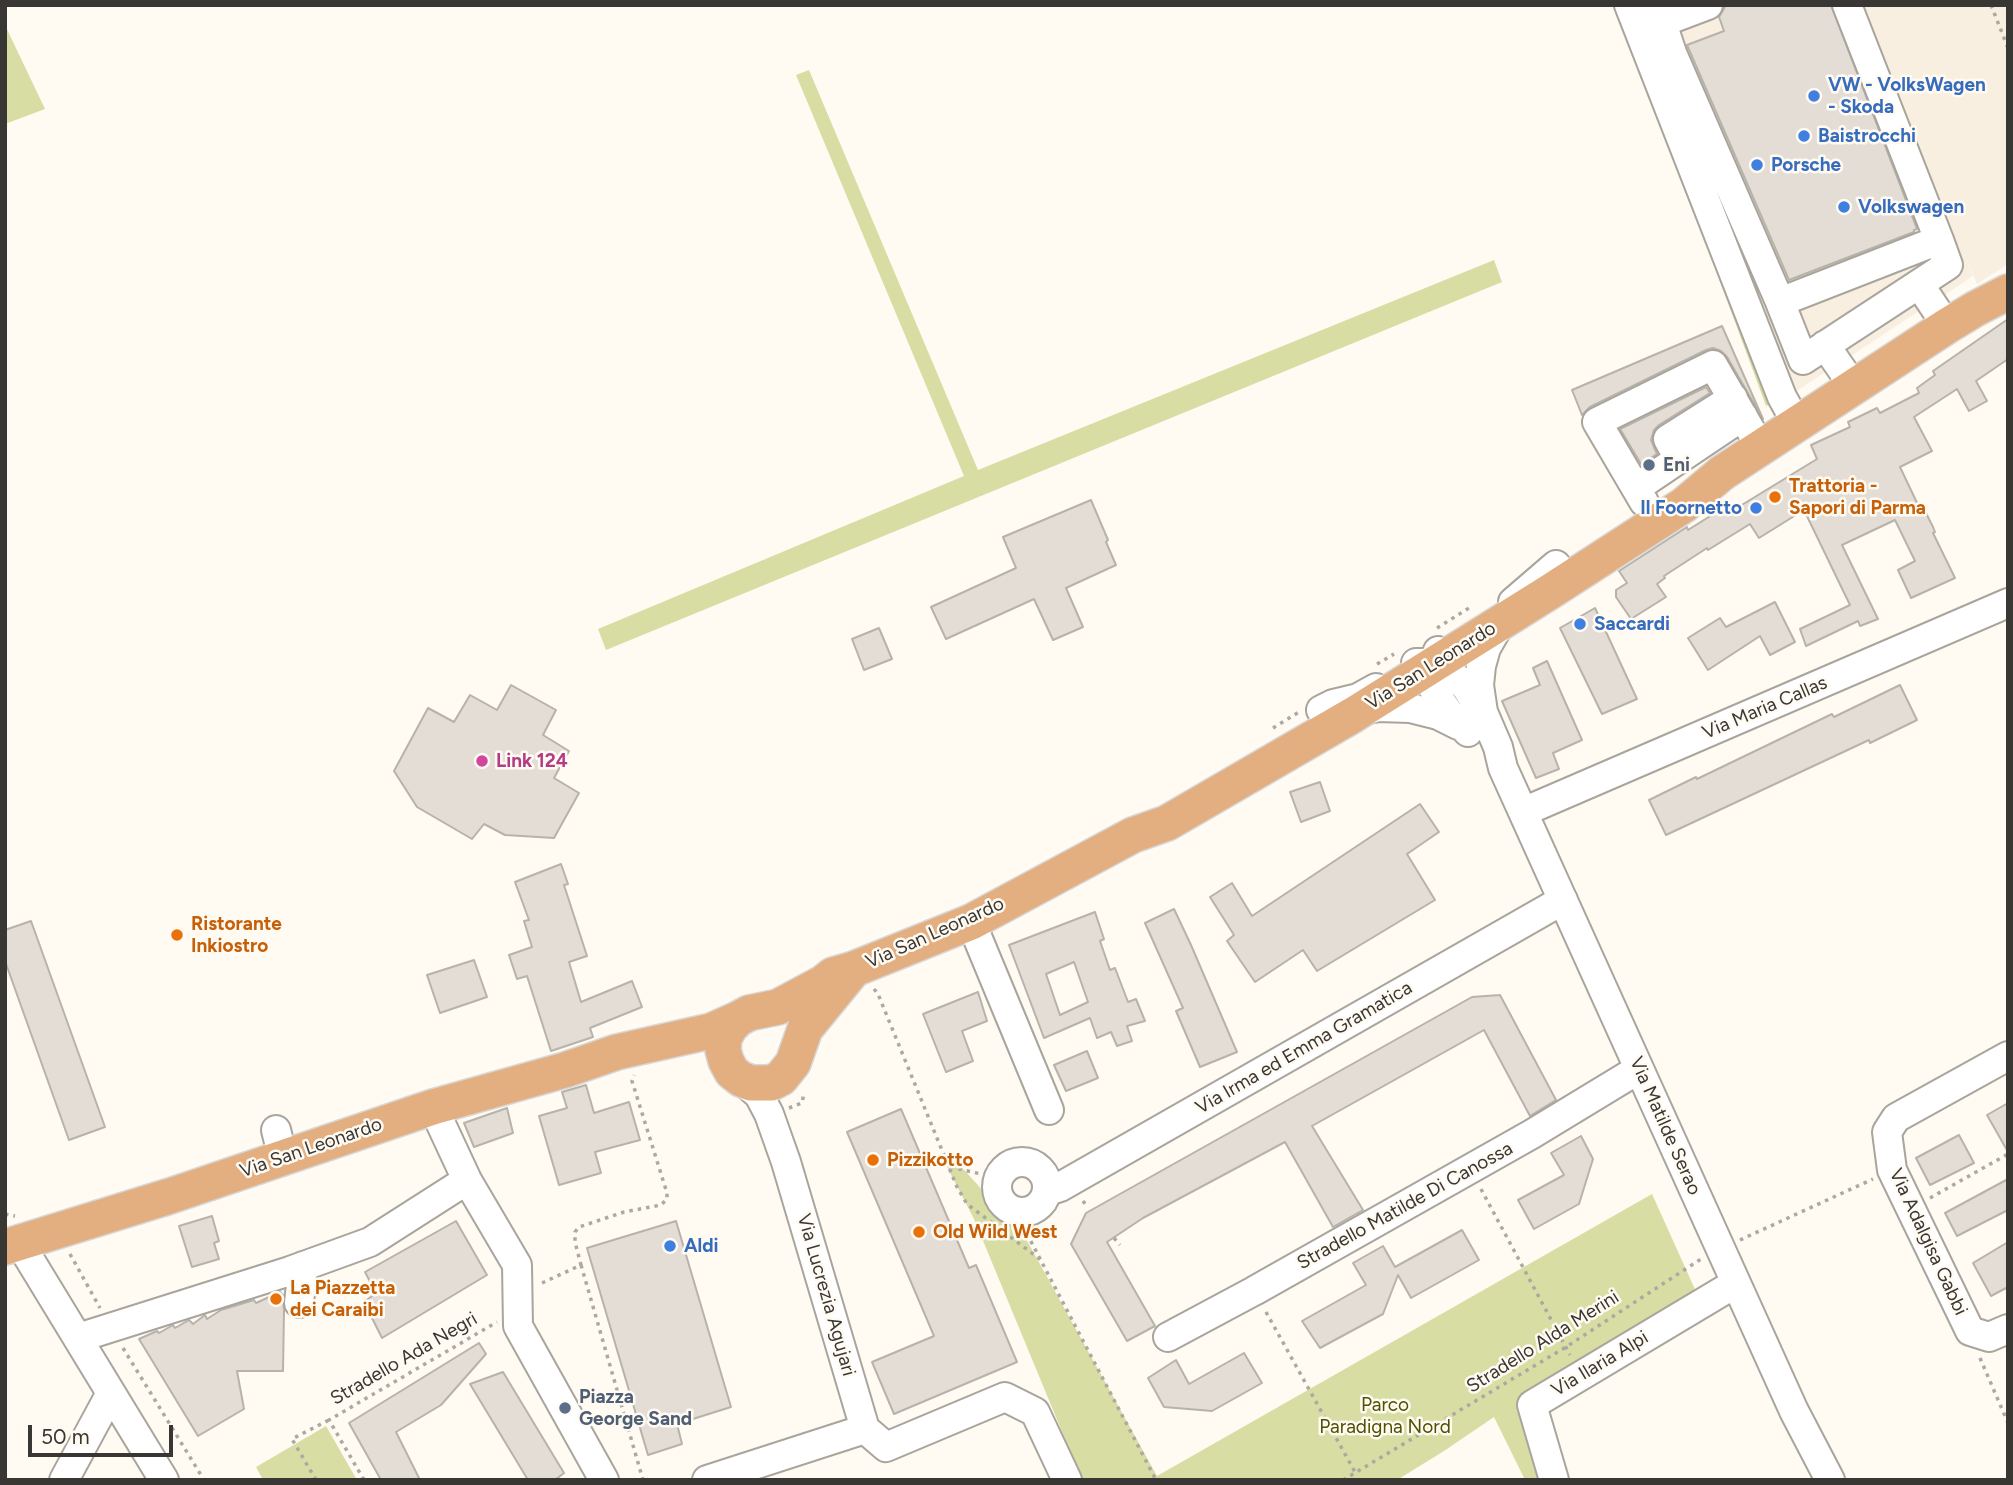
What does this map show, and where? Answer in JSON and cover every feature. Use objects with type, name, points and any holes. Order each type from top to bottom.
[{"type":"main road","name":"Via San Leonardo","points":[[1955,321],[2008,278]]},
{"type":"main road","name":"Via San Leonardo","points":[[12,1230],[57,1230],[170,1196],[280,1144],[433,1107],[565,1070],[617,1052],[711,1031],[749,1015],[778,1007],[833,975],[971,922],[1128,837],[1157,814],[1556,565],[1676,495],[1722,473],[1955,321],[2008,292]]},
{"type":"main road","name":"Via San Leonardo","points":[[1326,711],[1432,666],[1684,505],[1722,473]]},
{"type":"main road","points":[[792,1063],[796,1042],[792,1030],[784,1020],[773,1014],[749,1015],[730,1027],[724,1038],[726,1061],[736,1075],[751,1083],[771,1083],[781,1078],[792,1063],[805,1029],[854,969]]},
{"type":"main road","name":"Via San Leonardo","points":[[617,1052],[649,1054],[683,1051],[702,1057],[736,1075]]},
{"type":"street","points":[[1629,5],[1782,397],[1797,424]]},
{"type":"street","points":[[1708,5],[1660,14],[1672,53],[1803,360],[1948,265],[1847,5]]},
{"type":"street","points":[[1780,302],[1939,240]]},
{"type":"street","points":[[1919,284],[1955,321]]},
{"type":"street","points":[[1825,345],[1854,387]]},
{"type":"street","points":[[1738,407],[1640,495],[1597,422],[1713,365],[1738,407],[1761,448]]},
{"type":"street","points":[[1432,666],[1440,648],[1514,602],[1556,565]]},
{"type":"street","name":"Via Maria Callas","points":[[1523,812],[2008,603]]},
{"type":"street","name":"Via Matilde Serao","points":[[1477,726],[1481,666],[1493,634],[1507,619]]},
{"type":"street","name":"Via Matilde Serao","points":[[1432,666],[1448,671],[1463,683],[1475,699],[1477,726],[1498,747],[1504,771],[1794,1411],[1830,1480]]},
{"type":"street","points":[[1326,711],[1379,707],[1410,708],[1477,726]]},
{"type":"street","name":"Via Irma ed Emma Gramatica","points":[[1047,1182],[1055,1189],[1071,1181],[1563,900]]},
{"type":"street","points":[[971,922],[1049,1110]]},
{"type":"street","name":"Via Adalgisa Gabbi","points":[[1998,1333],[1969,1331],[1892,1170],[1887,1132],[1896,1118],[2008,1056]]},
{"type":"street","points":[[786,1162],[780,1112],[792,1063]]},
{"type":"street","name":"Stradello Matilde Di Canossa","points":[[1168,1337],[1470,1169],[1639,1069]]},
{"type":"street","points":[[736,1075],[759,1095],[769,1114],[786,1162]]},
{"type":"street","points":[[433,1107],[467,1180],[517,1265],[518,1326],[604,1480]]},
{"type":"street","name":"Via Lucrezia Agujari","points":[[786,1162],[865,1429]]},
{"type":"street","points":[[1021,1162],[1041,1170],[1047,1182],[1044,1201],[1038,1208],[1028,1212],[1015,1211],[1003,1205],[997,1192],[999,1178],[1005,1169],[1021,1162]]},
{"type":"street","points":[[78,1338],[370,1242],[467,1180]]},
{"type":"street","points":[[12,1230],[164,1480]]},
{"type":"street","points":[[293,1266],[299,1303]]},
{"type":"street","name":"Via Ilaria Alpi","points":[[1554,1480],[1532,1405],[1736,1283]]},
{"type":"street","points":[[64,1480],[111,1393]]},
{"type":"street","points":[[707,1480],[865,1429],[886,1447],[1006,1397],[1035,1412],[1068,1480]]},
{"type":"path","points":[[1991,5],[2008,48]]},
{"type":"path","points":[[1435,629],[1470,607]]},
{"type":"path","points":[[1376,665],[1399,650]]},
{"type":"path","points":[[1271,729],[1326,711]]},
{"type":"path","points":[[1910,1209],[2008,1154]]},
{"type":"path","points":[[950,1167],[999,1178]]},
{"type":"path","points":[[1470,1169],[1581,1375]]},
{"type":"path","name":"Stradello Alda Merini","points":[[1343,1480],[1566,1347],[1707,1256],[1892,1170]]},
{"type":"path","points":[[1084,1203],[1088,1208]]},
{"type":"path","points":[[1015,1211],[1156,1480]]},
{"type":"path","points":[[57,1230],[111,1328],[204,1480]]},
{"type":"path","points":[[1114,1238],[1120,1245]]},
{"type":"path","points":[[581,1265],[643,1480]]},
{"type":"path","points":[[1254,1291],[1355,1472]]},
{"type":"path","name":"Stradello Ada Negri","points":[[364,1480],[329,1420],[517,1309]]},
{"type":"path","points":[[1962,1318],[2008,1423]]},
{"type":"path","points":[[316,1480],[292,1439],[329,1420]]},
{"type":"shaded area","name":"Baistrocchi","points":[[1640,5],[2008,5],[2008,264],[1977,284],[1961,247],[1973,276],[1943,296],[1940,292],[1916,307],[1919,311],[1851,356],[1848,352],[1835,360],[1827,371],[1792,394]]},
{"type":"green space","points":[[5,25],[45,109],[5,124]]},
{"type":"green space","points":[[809,70],[978,470],[1494,260],[1502,282],[606,650],[598,629],[964,476],[796,75]]},
{"type":"green space","points":[[1704,238],[1707,238],[1773,403],[1766,406]]},
{"type":"green space","name":"Parco Paradigna Nord","points":[[956,1161],[1025,1237],[1157,1476],[1652,1194],[1698,1296],[1522,1400],[1546,1480],[1525,1480],[1494,1417],[1397,1480],[1082,1480],[974,1219],[946,1165]]},
{"type":"green space","points":[[326,1426],[357,1480],[263,1480],[256,1467]]},
{"type":"building","points":[[1726,5],[1831,5],[1917,229],[1914,232],[1789,280],[1687,45],[1724,31],[1719,17]]},
{"type":"building","points":[[2008,319],[2008,359],[1976,381],[1987,401],[1969,411],[1957,389],[1914,417],[1932,451],[1900,467],[1919,507],[1922,505],[1933,527],[1933,533],[1955,578],[1911,598],[1898,570],[1915,561],[1895,520],[1842,545],[1878,619],[1860,626],[1858,621],[1806,646],[1800,629],[1850,605],[1804,510],[1759,538],[1750,524],[1708,550],[1707,548],[1664,576],[1657,584],[1666,597],[1631,619],[1616,597],[1616,590],[1627,583],[1619,571],[1687,527],[1688,530],[1723,508],[1727,514],[1817,459],[1811,445],[1850,427],[1848,422],[1877,408],[1880,413],[1919,393],[1917,388],[1935,375],[1933,371]]},
{"type":"building","points":[[1722,326],[1763,419],[1727,357],[1713,348],[1590,407],[1582,415],[1572,390]]},
{"type":"building","points":[[1706,387],[1710,393],[1654,430],[1651,440],[1657,454],[1641,464],[1620,429]]},
{"type":"building","points":[[1091,500],[1116,565],[1066,588],[1083,627],[1053,640],[1034,599],[946,639],[931,607],[1016,568],[1003,537]]},
{"type":"building","points":[[1775,602],[1795,642],[1770,655],[1760,636],[1708,670],[1688,638],[1720,618],[1726,627]]},
{"type":"building","points":[[1595,608],[1637,699],[1602,714],[1560,628]]},
{"type":"building","points":[[879,628],[892,659],[864,670],[852,639]]},
{"type":"building","points":[[1547,661],[1582,740],[1553,753],[1559,769],[1536,778],[1502,701],[1540,685],[1533,668]]},
{"type":"building","name":"Link 124","points":[[511,685],[556,710],[543,735],[569,751],[554,778],[579,793],[554,838],[505,835],[484,824],[472,839],[417,807],[394,771],[428,708],[454,722],[470,695],[497,710]]},
{"type":"building","points":[[1900,685],[1917,720],[1666,835],[1649,800]]},
{"type":"building","points":[[1320,782],[1330,811],[1301,822],[1290,792]]},
{"type":"building","points":[[1420,804],[1439,832],[1407,854],[1435,900],[1317,971],[1303,950],[1255,982],[1227,941],[1234,935],[1210,897],[1232,883],[1252,916]]},
{"type":"building","points":[[561,864],[568,884],[564,885],[587,956],[569,962],[581,1002],[632,981],[642,1007],[590,1028],[593,1037],[551,1051],[527,976],[517,979],[509,955],[532,947],[524,921],[529,920],[515,882]]},
{"type":"building","points":[[1174,909],[1237,1052],[1200,1067],[1176,1011],[1183,1008],[1145,923]]},
{"type":"building","points":[[1095,912],[1104,939],[1100,941],[1110,970],[1115,968],[1128,1002],[1136,999],[1145,1021],[1127,1026],[1132,1041],[1117,1046],[1111,1032],[1097,1038],[1090,1018],[1044,1038],[1009,945]],"holes":[[[1074,962],[1088,1002],[1060,1015],[1046,974]]]},
{"type":"building","points":[[31,921],[105,1127],[69,1140],[5,961],[5,930]]},
{"type":"building","points":[[474,960],[487,997],[440,1013],[427,975]]},
{"type":"building","points":[[978,992],[987,1021],[962,1031],[973,1061],[946,1072],[923,1014]]},
{"type":"building","points":[[1500,995],[1556,1100],[1530,1116],[1484,1030],[1312,1126],[1363,1210],[1333,1227],[1285,1142],[1143,1218],[1107,1242],[1155,1326],[1127,1341],[1071,1244],[1086,1213],[1472,997]]},
{"type":"building","points":[[1087,1051],[1098,1078],[1066,1091],[1054,1065]]},
{"type":"building","points":[[586,1085],[594,1113],[629,1102],[640,1140],[595,1152],[601,1173],[559,1185],[539,1116],[567,1108],[562,1092]]},
{"type":"building","points":[[2008,1103],[2008,1152],[1987,1115]]},
{"type":"building","points":[[507,1108],[513,1133],[474,1147],[464,1123]]},
{"type":"building","points":[[901,1109],[969,1268],[976,1265],[1017,1362],[894,1414],[872,1362],[934,1336],[847,1132]]},
{"type":"building","points":[[1959,1135],[1974,1163],[1930,1185],[1916,1158]]},
{"type":"building","points":[[1581,1136],[1593,1159],[1579,1204],[1534,1229],[1518,1200],[1564,1175],[1551,1153]]},
{"type":"building","points":[[2008,1179],[2008,1210],[1957,1236],[1945,1213]]},
{"type":"building","points":[[212,1216],[219,1241],[214,1243],[219,1259],[192,1267],[179,1226]]},
{"type":"building","points":[[456,1221],[487,1275],[382,1338],[364,1302],[376,1293],[365,1272]]},
{"type":"building","points":[[676,1221],[731,1407],[677,1424],[682,1444],[648,1455],[587,1248]]},
{"type":"building","points":[[1462,1230],[1479,1260],[1411,1298],[1398,1275],[1383,1314],[1320,1348],[1302,1321],[1366,1285],[1353,1263],[1383,1246],[1395,1267]]},
{"type":"building","points":[[2008,1242],[2008,1287],[1991,1296],[1973,1263]]},
{"type":"building","points":[[280,1292],[283,1295],[284,1311],[283,1371],[237,1371],[244,1409],[198,1436],[139,1339],[173,1325],[175,1328],[189,1320],[193,1324],[205,1315],[207,1319],[221,1310],[254,1300],[256,1303]]},
{"type":"building","points":[[479,1343],[486,1354],[441,1405],[396,1432],[420,1480],[381,1480],[349,1423]]},
{"type":"building","points":[[1244,1353],[1262,1383],[1212,1411],[1164,1407],[1148,1378],[1176,1360],[1189,1384]]},
{"type":"building","points":[[503,1372],[564,1473],[555,1480],[528,1480],[470,1384]]},
{"type":"place","name":"VW - VolksWagen - Skoda","points":[[1814,96]]},
{"type":"place","name":"Baistrocchi","points":[[1804,136]]},
{"type":"place","name":"Porsche","points":[[1757,165]]},
{"type":"place","name":"Volkswagen","points":[[1844,207]]},
{"type":"place","name":"Eni","points":[[1649,465]]},
{"type":"place","name":"Trattoria - Sapori di Parma","points":[[1775,497]]},
{"type":"place","name":"Il Foornetto","points":[[1756,508]]},
{"type":"place","name":"Saccardi","points":[[1580,624]]},
{"type":"place","name":"Link 124","points":[[482,761]]},
{"type":"place","name":"Ristorante Inkiostro","points":[[177,935]]},
{"type":"place","name":"Pizzikotto","points":[[873,1160]]},
{"type":"place","name":"Old Wild West","points":[[919,1232]]},
{"type":"place","name":"Aldi","points":[[670,1246]]},
{"type":"place","name":"La Piazzetta dei Caraibi","points":[[276,1299]]},
{"type":"place","name":"Piazza George Sand","points":[[565,1408]]}]
